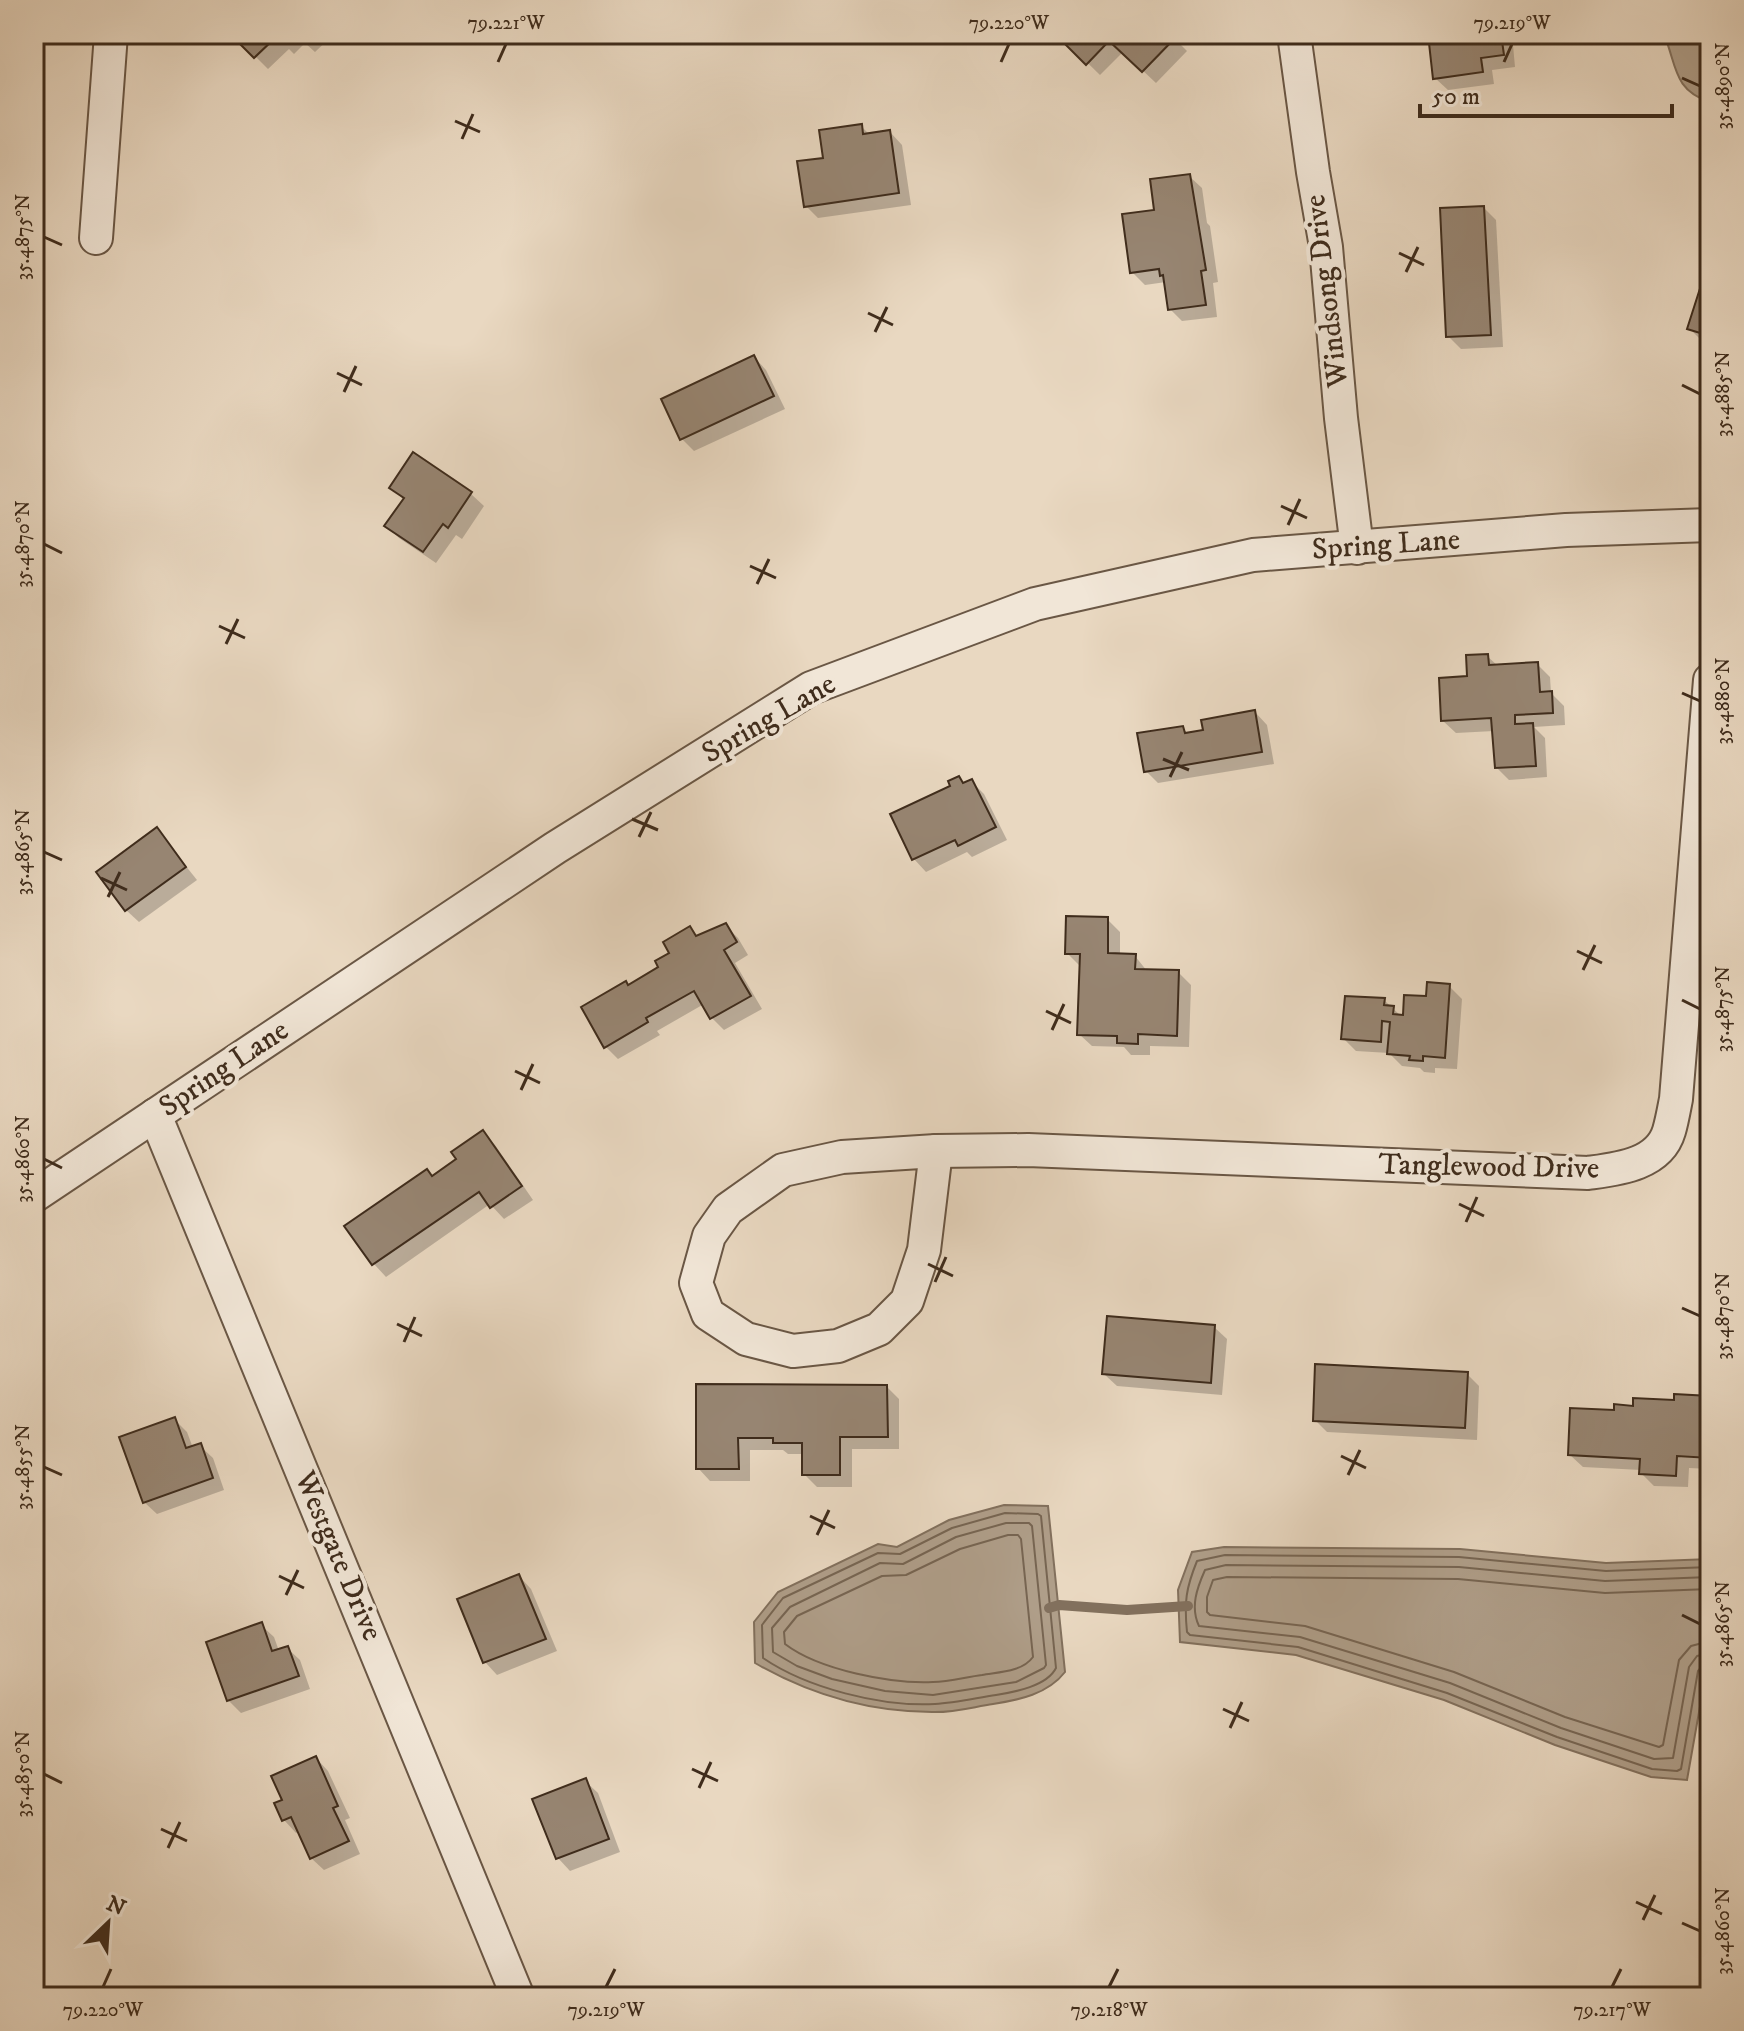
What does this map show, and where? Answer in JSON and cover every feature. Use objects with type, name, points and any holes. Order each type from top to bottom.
[{"type":"street","points":[[96,238],[111,34]]},
{"type":"street","name":"Windsong Drive","points":[[1294,34],[1326,247],[1341,418],[1357,548]]},
{"type":"street","name":"Spring Lane","points":[[34,1196],[555,848],[811,688],[1035,604],[1253,555],[1566,530],[1710,525]]},
{"type":"street","name":"Tanglewood Drive","points":[[936,1151],[924,1250],[907,1301],[879,1329],[838,1346],[793,1351],[746,1339],[708,1314],[696,1283],[709,1236],[728,1209],[783,1170],[842,1157],[936,1151],[1028,1150],[1588,1173],[1623,1168],[1653,1155],[1669,1134],[1676,1099],[1710,680]]},
{"type":"street","name":"Westgate Drive","points":[[155,1115],[518,1997]]},
{"type":"water","points":[[1664,34],[1710,34],[1710,102],[1689,91],[1683,84]]},
{"type":"water","points":[[1004,1505],[1048,1506],[1065,1672],[1050,1686],[1023,1698],[947,1712],[909,1711],[840,1699],[797,1684],[755,1663],[754,1622],[778,1592],[878,1544],[897,1547],[949,1520]]},
{"type":"water","points":[[1224,1547],[1460,1549],[1606,1563],[1710,1559],[1710,1650],[1687,1780],[1651,1777],[1555,1745],[1444,1700],[1296,1655],[1180,1642],[1178,1590],[1192,1552]]},
{"type":"building","points":[[230,34],[289,34],[280,43],[275,38],[254,58]]},
{"type":"building","points":[[1055,34],[1172,34],[1176,37],[1142,72],[1109,41],[1086,65]]},
{"type":"building","points":[[1428,34],[1501,34],[1504,55],[1481,58],[1483,72],[1433,79]]},
{"type":"building","points":[[862,124],[863,134],[890,130],[899,193],[804,207],[797,161],[823,158],[819,130]]},
{"type":"building","points":[[1190,174],[1206,270],[1201,271],[1206,305],[1168,310],[1163,275],[1160,276],[1159,269],[1130,273],[1122,214],[1154,210],[1150,179]]},
{"type":"building","points":[[1484,206],[1491,335],[1446,337],[1440,208]]},
{"type":"building","points":[[1704,276],[1710,278],[1710,336],[1687,329]]},
{"type":"building","points":[[754,355],[774,396],[680,440],[661,399]]},
{"type":"building","points":[[413,452],[472,492],[448,528],[443,524],[423,552],[384,526],[404,498],[389,488]]},
{"type":"building","points":[[1488,654],[1489,665],[1538,662],[1540,692],[1552,691],[1553,713],[1515,715],[1515,724],[1533,723],[1536,766],[1495,768],[1491,718],[1441,721],[1439,678],[1467,676],[1466,655]]},
{"type":"building","points":[[1255,710],[1262,752],[1144,772],[1137,733],[1183,726],[1185,733],[1203,730],[1201,720]]},
{"type":"building","points":[[959,776],[963,783],[972,779],[996,827],[958,846],[955,840],[912,860],[890,814],[950,786],[948,781]]},
{"type":"building","points":[[157,827],[186,867],[125,911],[96,872]]},
{"type":"building","points":[[1066,916],[1108,917],[1108,953],[1136,954],[1135,969],[1179,970],[1177,1036],[1138,1034],[1138,1044],[1117,1043],[1117,1036],[1077,1035],[1080,954],[1065,954]]},
{"type":"building","points":[[726,923],[737,942],[724,950],[751,996],[710,1019],[694,991],[646,1018],[648,1022],[604,1048],[581,1007],[658,967],[655,961],[669,953],[663,942],[690,926],[696,936]]},
{"type":"building","points":[[1427,982],[1450,984],[1445,1058],[1423,1056],[1423,1061],[1409,1060],[1410,1056],[1387,1054],[1390,1022],[1382,1021],[1381,1042],[1341,1039],[1345,996],[1385,998],[1384,1005],[1394,1006],[1393,1014],[1403,1015],[1404,995],[1426,996]]},
{"type":"building","points":[[483,1130],[522,1186],[490,1208],[479,1192],[372,1265],[344,1226],[427,1169],[432,1176],[456,1159],[451,1152]]},
{"type":"building","points":[[1107,1316],[1215,1325],[1211,1383],[1102,1374]]},
{"type":"building","points":[[1315,1364],[1468,1372],[1465,1428],[1313,1421]]},
{"type":"building","points":[[696,1384],[887,1385],[888,1437],[840,1437],[840,1475],[802,1475],[802,1443],[773,1443],[773,1438],[738,1438],[739,1469],[696,1469]]},
{"type":"building","points":[[1674,1394],[1710,1396],[1710,1458],[1677,1456],[1676,1476],[1639,1474],[1640,1459],[1568,1455],[1570,1408],[1614,1410],[1614,1404],[1633,1406],[1633,1398],[1674,1400]]},
{"type":"building","points":[[175,1417],[186,1448],[201,1443],[213,1478],[143,1503],[119,1437]]},
{"type":"building","points":[[519,1574],[546,1639],[483,1663],[457,1599]]},
{"type":"building","points":[[262,1622],[272,1651],[288,1646],[299,1676],[227,1701],[206,1642]]},
{"type":"building","points":[[316,1756],[338,1806],[333,1808],[349,1841],[310,1859],[291,1817],[282,1821],[274,1803],[282,1800],[271,1776]]},
{"type":"building","points":[[586,1778],[609,1839],[556,1859],[532,1799]]},
{"type":"waterway","points":[[1049,1608],[1059,1605],[1127,1610],[1188,1606]]}]
